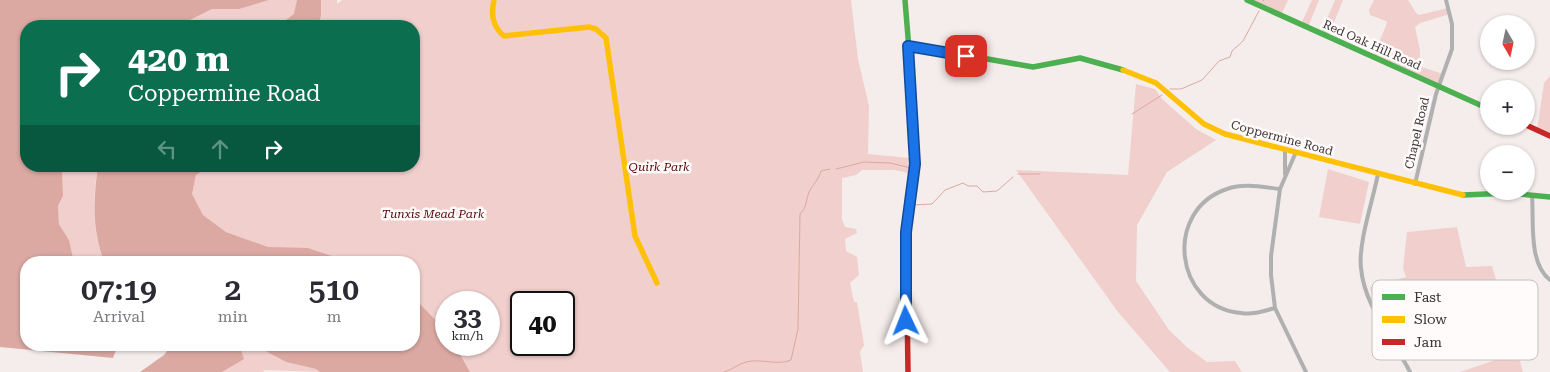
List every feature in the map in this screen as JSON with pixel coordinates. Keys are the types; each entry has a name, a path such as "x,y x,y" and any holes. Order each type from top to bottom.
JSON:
{"street":[{"path":"494,0 493,22 497,31 504,36 589,27 596,28 606,38 635,236 642,255 657,284"},
{"path":"905,0 915,164 906,232 908,372"},
{"name":"Red Oak Hill Road","path":"1246,0 1480,105"},
{"name":"Chapel Road","path":"1415,184 1439,86 1454,36 1446,0"},
{"name":"Coppermine Road","path":"908,46 1033,67 1080,58 1110,65 1156,84 1172,94 1204,124 1225,134 1461,195 1480,194"},
{"path":"1535,130 1550,136"},
{"path":"1285,174 1286,149"},
{"path":"1296,152 1280,189 1271,256 1275,308 1306,372"},
{"path":"1372,305 1361,268 1362,251 1378,174"},
{"path":"1275,308 1256,313 1240,314 1213,303 1199,292 1190,277 1183,243 1193,216 1201,205 1213,196 1226,189 1242,185 1280,189"},
{"name":"Coppermine Road","path":"1535,195 1550,197"},
{"path":"1532,200 1536,258 1543,275 1550,280"},
{"path":"1403,360 1410,372"}],"green space":[{"path":"269,0 297,0 295,14 286,20 190,20 212,9 239,9"},
{"name":"Quirk Park","path":"321,0 337,0 337,4 342,0 851,0 858,59 869,106 868,154 910,158 915,163 914,174 894,170 862,170 856,175 842,178 842,219 845,227 856,229 857,233 845,239 846,251 857,257 859,275 850,283 854,302 857,302 864,345 860,352 863,372 470,372 461,356 500,356 500,291 435,291 435,327 420,313 420,256 315,256 268,247 226,232 203,215 192,194 196,175 201,172 420,172 420,20 320,20"},
{"path":"1247,0 1288,0 1281,15"},
{"path":"1312,0 1319,0 1308,27 1301,24"},
{"path":"1335,0 1343,0 1328,37 1321,33"},
{"path":"1374,0 1408,0 1419,15 1448,8 1450,14 1420,23 1415,27 1420,50 1419,66 1443,74 1439,86 1373,57 1387,23 1370,15 1369,10"},
{"path":"1550,76 1550,136 1537,130 1544,83"},
{"path":"1136,84 1155,89 1162,99 1196,129 1216,140 1167,172 1137,225 1136,281 1169,330 1188,348 1207,362 1235,361 1242,372 1170,372 1118,312 1016,170 1128,175"},
{"path":"1328,169 1369,182 1360,224 1319,217"},
{"path":"62,172 97,172 94,215 102,256 73,256 69,240 59,224 58,206 63,196"},
{"path":"1457,227 1466,267 1492,266 1496,280 1395,280 1406,277 1403,268 1407,232"},
{"path":"241,351 265,351 286,362 316,369 320,372 265,370 263,372 222,372 243,359"},
{"path":"1495,360 1519,360 1523,372 1460,372"}],"shaded area":[{"path":"0,0 269,0 239,9 212,9 190,20 20,20 20,172 62,172 63,196 58,206 59,224 69,240 73,256 20,256 20,349 0,347"},
{"path":"297,0 321,0 320,20 286,20 294,14"},
{"path":"97,172 201,172 196,175 192,194 203,215 226,232 268,247 308,248 331,256 102,256 97,237 95,192"},
{"path":"420,304 435,320 435,356 461,356 470,372 320,372 316,369 286,362 265,351 420,351"},
{"path":"41,351 116,351 113,358"},
{"path":"167,351 241,351 244,359 222,372 140,372"}],"waterway":[{"path":"1170,89 1181,89 1202,80 1219,61 1230,57 1232,51 1243,41 1259,11"},
{"path":"1132,114 1162,95"},
{"path":"836,169 864,162 890,163 911,168"},
{"path":"724,372 746,362 786,362 791,360 798,329 800,214 805,206 809,192 821,171 830,169"},
{"path":"1018,174 1040,174"},
{"path":"914,205 932,204 945,190 963,183 968,186 977,186 983,192 997,191 1013,177"}],"traffic: fast":[{"path":"905,0 915,124 915,164 906,232 907,302"},
{"path":"1247,0 1480,105"},
{"path":"908,45 1033,67 1080,58 1123,70"},
{"path":"1463,195 1510,193 1550,197"}],"traffic: slow":[{"path":"494,0 493,20 504,36 589,27 596,29 606,38 635,236 657,283"},
{"path":"1123,70 1156,83 1204,124 1225,134 1463,195"}],"traffic: jam":[{"path":"1535,129 1550,136"},
{"path":"907,302 908,372"}],"route":[{"path":"906,321 904,270 906,232 915,164 908,46 966,56"}],"park label":[{"name":"Tunxis Mead Park","path":"433,214"}]}
